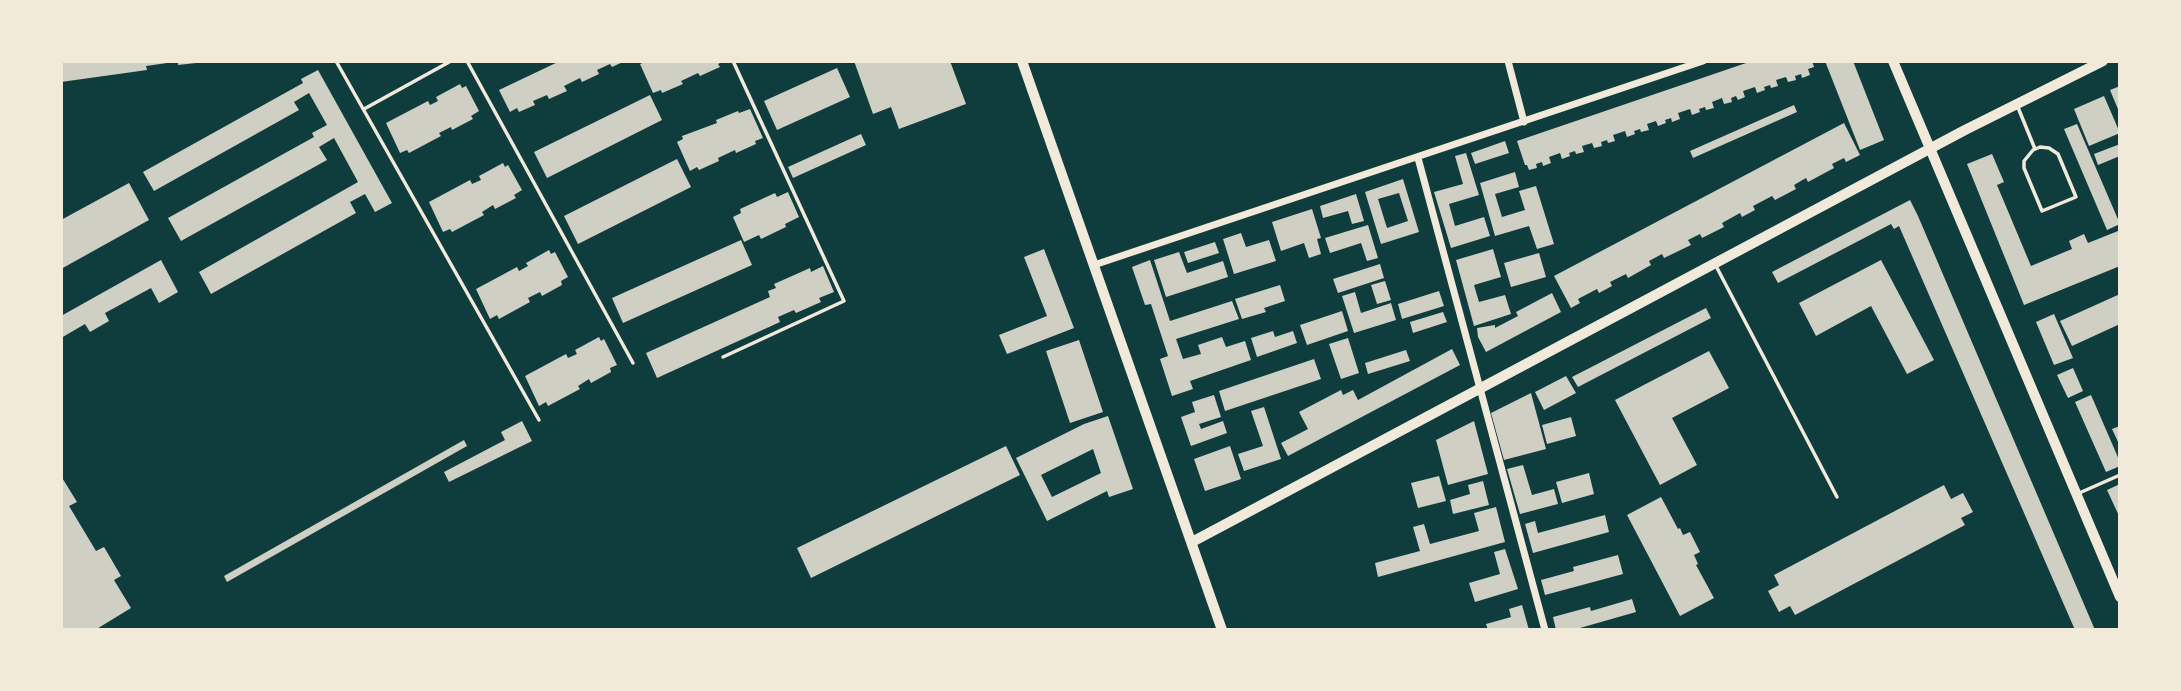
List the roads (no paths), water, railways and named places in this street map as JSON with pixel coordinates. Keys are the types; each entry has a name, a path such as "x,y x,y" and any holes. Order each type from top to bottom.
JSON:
{"street":[{"path":"1022,61 1222,630"},
{"path":"1508,61 1524,122"},
{"path":"1094,265 1703,61"},
{"path":"1893,61 2120,597"},
{"path":"1192,542 2017,104 2103,61"},
{"path":"1418,158 1545,630"}],"lane":[{"path":"336,61 539,420"},
{"path":"364,109 450,61"},
{"path":"467,61 633,363"},
{"path":"723,356 844,301 733,61"},
{"path":"2017,104 2035,149"},
{"path":"2040,146 2058,154 2076,197 2042,211 2024,167 2027,157 2035,149 2040,146"},
{"path":"1715,264 1837,497"},
{"path":"2076,495 2120,475"}]}
